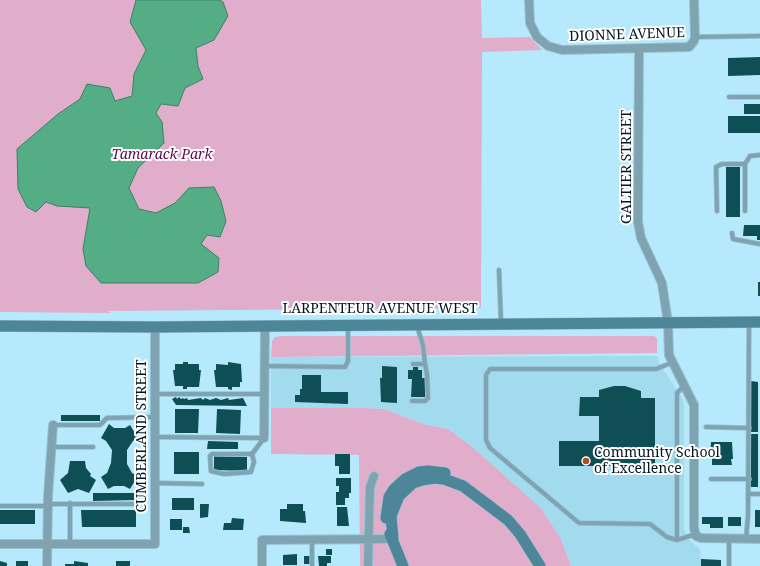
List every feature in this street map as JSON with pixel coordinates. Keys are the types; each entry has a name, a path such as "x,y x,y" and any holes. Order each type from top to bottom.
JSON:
{"main road":[{"name":"LARPENTEUR AVENUE WEST","path":"0,326 155,327 754,322"},
{"path":"403,566 393,540 392,516 395,503 399,496 413,483 434,478 444,479 463,486 508,520 520,534 540,566"}],"street":[{"name":"DIONNE AVENUE","path":"529,0 530,23 537,37 548,46 562,50 685,48 692,46 695,37"},
{"path":"694,0 695,37"},
{"name":"GALTIER STREET","path":"639,49 638,222 641,238 662,283 668,323 667,344 671,362 694,406 694,528 696,535"},
{"path":"264,438 265,325"},
{"name":"CUMBERLAND STREET","path":"70,544 155,544 155,327"},
{"path":"47,566 47,505 53,425"},
{"path":"368,566 370,487 374,476"},
{"path":"696,535 701,538 760,539"},
{"path":"262,566 262,540 393,540"},
{"path":"0,544 70,544"}],"lane":[{"path":"695,37 760,36"},
{"path":"729,97 760,97"},
{"path":"745,211 745,164 750,156 760,155"},
{"path":"717,211 716,167 722,164 745,164"},
{"path":"732,233 733,240 760,244"},
{"path":"499,270 501,324"},
{"path":"746,539 754,322"},
{"path":"412,401 424,401 428,398 427,374 423,345 416,324"},
{"path":"264,366 343,368 347,365 348,325"},
{"path":"671,362 656,370 490,370 486,375 486,440 490,448 579,522 650,524 667,537 677,540 696,535"},
{"path":"413,364 425,364"},
{"path":"677,540 677,392 684,385"},
{"path":"154,394 264,394"},
{"path":"53,425 100,425 106,418 156,417"},
{"path":"706,427 749,428"},
{"path":"156,437 264,438"},
{"path":"252,454 264,438"},
{"path":"51,447 93,447"},
{"path":"212,454 252,454 254,462 251,472 224,474 211,471 210,456 212,454"},
{"path":"711,479 748,479"},
{"path":"155,483 202,484"},
{"path":"748,494 760,494"},
{"path":"70,503 70,544"},
{"path":"0,506 70,503 134,504"},
{"path":"729,539 729,566"},
{"path":"312,541 312,566"}],"shaded area":[{"path":"136,0 220,0 223,2 228,16 214,40 196,48 198,66 203,79 185,88 178,106 161,104 156,113 162,122 164,143 138,168 129,188 139,209 156,213 175,203 189,188 214,187 221,201 226,221 220,237 207,235 201,244 219,258 218,272 198,283 101,283 86,266 83,249 90,208 57,206 46,202 36,212 27,207 18,189 17,149 58,114 80,99 87,84 110,88 115,101 132,96 134,74 146,50 130,22"},
{"name":"Community School of Excellence","path":"657,356 659,363 681,396 684,404 684,527 690,541 700,549 701,566 571,566 561,539 541,508 470,445 448,429 423,424 384,409 271,408 271,357"}],"green space":[{"name":"Tamarack Park","path":"0,0 481,0 482,38 530,37 542,50 482,52 481,308 108,311 111,313 0,312"},
{"path":"653,336 657,338 657,353 271,357 272,341 275,337"},
{"path":"271,408 384,409 423,424 448,429 470,445 541,508 561,539 571,566 360,566 359,455 271,454"}],"building":[{"path":"760,57 760,75 728,76 728,58"},
{"path":"744,104 760,104 760,114 744,114"},
{"path":"728,116 760,116 760,133 728,133"},
{"path":"726,167 740,167 740,217 726,217"},
{"path":"744,225 760,225 760,240 757,240 757,236 743,236"},
{"path":"758,282 760,282 760,296 758,296"},
{"path":"183,362 188,362 188,364 199,364 199,370 201,370 199,387 187,387 187,389 183,389 183,386 175,386 173,370 175,370 175,364 183,364"},
{"path":"228,362 241,364 242,382 240,382 240,387 232,387 232,390 228,389 228,387 216,387 214,370 216,370 216,364 228,365"},
{"path":"382,366 397,367 397,403 381,402 380,378 382,378"},
{"path":"413,367 418,367 418,370 422,370 422,378 425,378 425,397 411,397 412,379 408,379 408,370 413,370"},
{"path":"302,375 321,375 321,392 348,392 348,404 295,402 295,395 300,395 300,389 302,389"},
{"path":"751,381 758,382 758,432 750,432"},
{"path":"614,386 625,386 641,391 641,398 655,398 655,466 559,466 559,441 599,441 599,416 579,416 580,397 599,397 599,390"},
{"path":"176,397 177,399 179,397 181,399 187,398 188,400 201,398 203,400 205,398 210,400 216,398 221,400 228,398 229,400 243,398 247,406 176,405 172,399"},
{"path":"175,409 199,409 198,433 175,433"},
{"path":"217,409 241,410 240,434 216,433"},
{"path":"61,415 100,415 100,421 61,421"},
{"path":"109,424 114,428 125,428 130,425 138,438 133,441 127,450 127,464 132,473 138,476 130,489 124,486 114,486 108,489 101,477 107,473 111,463 112,450 106,441 101,438"},
{"path":"750,434 758,434 758,487 750,487"},
{"path":"208,441 238,442 238,449 207,449"},
{"path":"711,442 732,442 732,465 712,465 712,459 710,459"},
{"path":"174,452 199,452 199,474 174,474"},
{"path":"335,454 350,454 350,474 339,474 339,466 335,466"},
{"path":"214,456 247,457 247,471 214,470"},
{"path":"70,461 85,461 86,468 91,474 90,476 96,480 89,493 78,489 68,493 60,480 68,473"},
{"path":"336,478 351,478 351,493 349,493 349,498 345,498 345,505 336,505 336,492 339,492 339,486 336,486"},
{"path":"93,493 137,493 137,500 93,501"},
{"path":"172,498 194,498 194,510 172,510"},
{"path":"200,504 209,504 208,517 200,518"},
{"path":"287,504 303,504 306,523 280,521 280,509 287,509"},
{"path":"337,507 347,507 349,526 337,526"},
{"path":"0,510 35,510 35,524 0,524"},
{"path":"81,510 136,510 136,527 82,527"},
{"path":"755,510 760,510 760,527 755,527"},
{"path":"702,517 723,517 723,528 710,528 710,524 702,524"},
{"path":"728,517 741,517 741,526 728,526"},
{"path":"232,518 244,519 243,530 223,530 224,523 231,523"},
{"path":"170,519 182,519 182,530 170,530"},
{"path":"183,527 189,527 190,533 183,533"},
{"path":"326,549 332,549 332,555 326,555"},
{"path":"297,554 297,565 283,565 283,555"},
{"path":"304,556 311,556 311,564 304,564"},
{"path":"318,556 331,556 331,563 327,563 327,566 319,566"},
{"path":"701,559 721,560 721,566 701,566"},
{"path":"0,561 7,563 7,566 0,566"},
{"path":"16,561 28,561 28,566 16,566"},
{"path":"74,561 88,563 88,566 65,566 65,564 74,564"},
{"path":"116,561 130,561 130,566 116,566"}],"place":[{"name":"Community School of Excellence","path":"586,461"}]}
